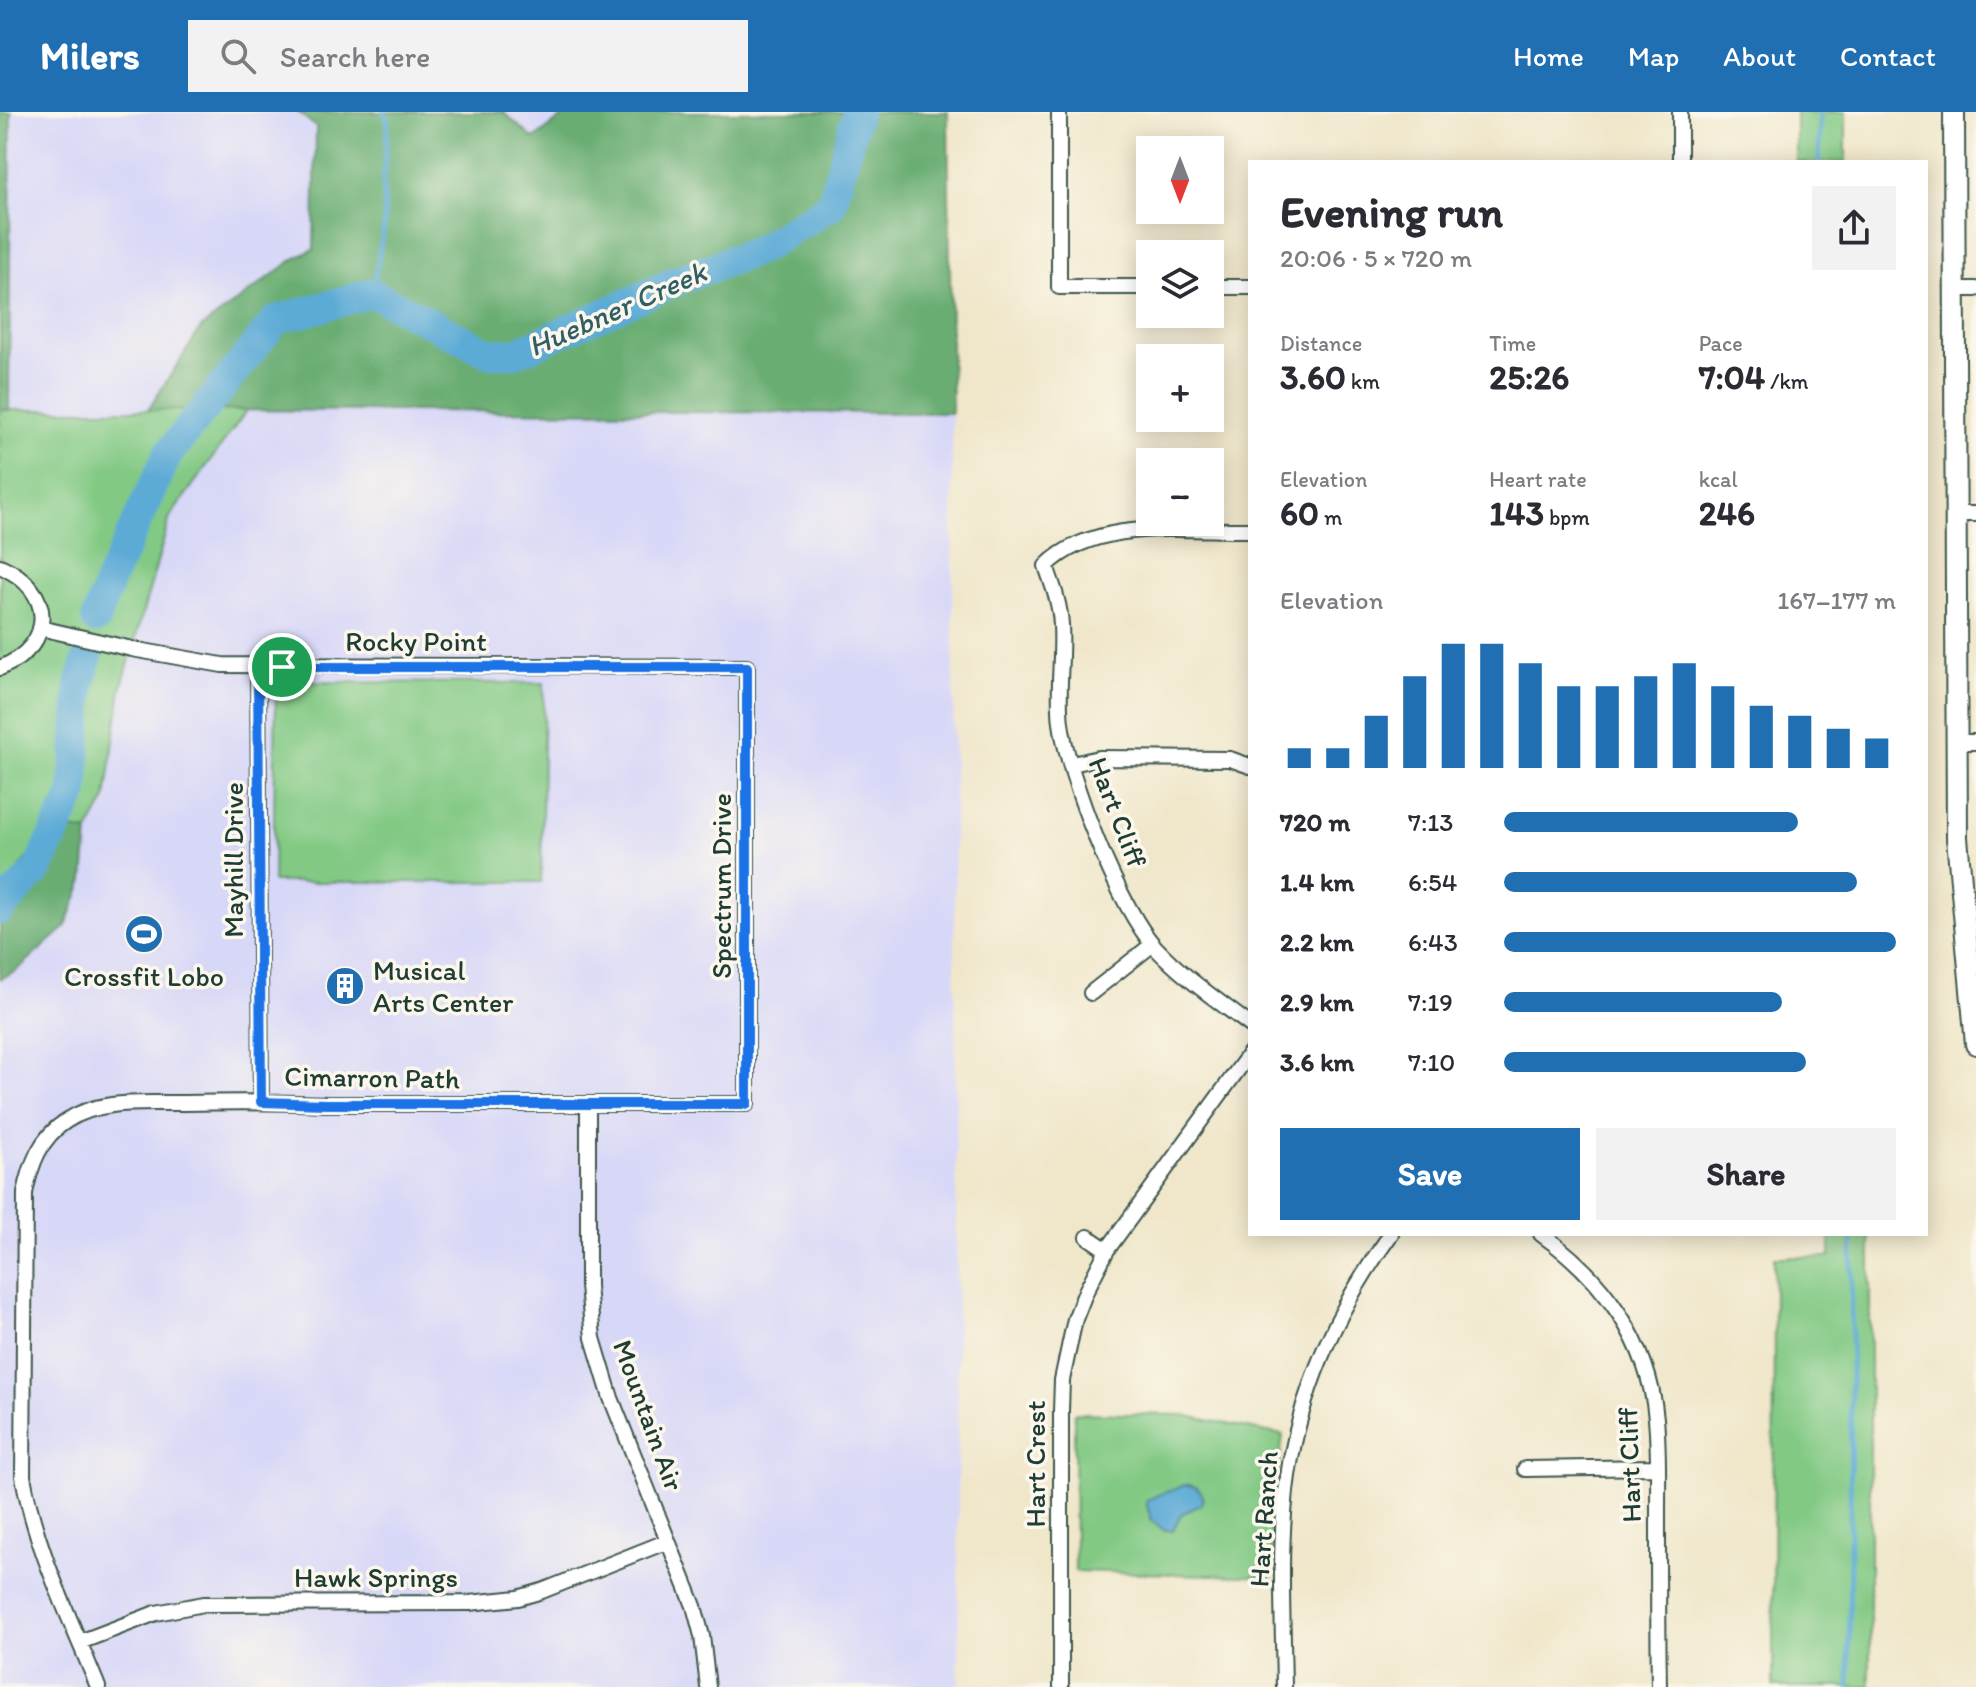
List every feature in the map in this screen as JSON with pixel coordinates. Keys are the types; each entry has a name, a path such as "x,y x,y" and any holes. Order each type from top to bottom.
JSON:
{"street":[{"path":"1059,112 1059,287 1136,287"},
{"path":"1680,112 1680,160"},
{"path":"1954,112 1966,289 1967,742 1957,838 1973,979 1976,1044"},
{"path":"1224,287 1248,287"},
{"name":"Hart Cliff","path":"1248,530 1128,531 1102,535 1058,554 1046,566 1059,612 1061,720 1072,764 1106,860 1129,911 1153,944 1172,965 1248,1023"},
{"path":"0,566 18,574 33,589 41,607 40,628 33,647 18,661 0,668"},
{"name":"Rocky Point","path":"40,628 189,660 258,667 747,667"},
{"name":"Mayhill Drive","path":"258,667 261,1102"},
{"name":"Spectrum Drive","path":"747,667 747,1104"},
{"path":"1072,764 1099,758 1230,759 1248,765"},
{"path":"1091,993 1153,944"},
{"name":"Hart Crest","path":"1061,1687 1062,1380 1075,1319 1107,1250 1248,1056"},
{"name":"Cimarron Path","path":"98,1687 39,1540 23,1476 25,1193 32,1162 43,1143 63,1122 91,1109 120,1104 747,1104"},
{"name":"Mountain Air","path":"588,1104 588,1286 593,1338 611,1398 694,1606 702,1636 708,1687"},
{"name":"Hart Ranch","path":"1284,1687 1283,1544 1286,1492 1294,1442 1307,1392 1325,1344 1348,1298 1390,1236"},
{"name":"Hart Cliff","path":"1544,1236 1594,1279 1610,1299 1636,1344 1652,1393 1658,1467 1659,1687"},
{"path":"1088,1237 1107,1250"},
{"path":"1525,1469 1658,1467"},
{"name":"Hawk Springs","path":"80,1642 156,1613 204,1604 469,1603 518,1598 668,1541"}],"shaded area":[{"path":"0,112 569,112 541,136 294,259 201,328 149,410 952,413 959,1687 0,1687"}],"green space":[{"path":"0,112 11,112 9,410 0,410"},
{"path":"298,112 503,112 534,139 569,112 948,112 952,413 148,410 201,328 294,259 314,249 316,127"},
{"path":"1796,112 1846,112 1846,160 1796,160"},
{"path":"0,410 247,410 170,517 121,689 106,799 88,832 51,826 0,894"},
{"path":"293,682 544,683 541,882 273,882 276,693"},
{"path":"52,826 88,832 84,880 65,928 16,971 0,979 0,894"},
{"path":"1830,1236 1870,1236 1870,1687 1773,1687 1774,1257 1830,1257"},
{"path":"1074,1413 1183,1415 1283,1435 1272,1519 1271,1577 1075,1571"}],"water":[{"path":"1184,1485 1199,1489 1202,1504 1181,1514 1173,1530 1164,1530 1151,1520 1146,1502"}],"waterway":[{"path":"372,293 385,221 383,182 388,122 384,112"},
{"name":"Huebner Creek","path":"96,619 109,582 168,454 276,320 372,293 489,353 516,353 681,279 759,250 831,205 857,112"},
{"path":"1819,160 1820,112"},
{"name":"Huebner Creek","path":"0,910 37,870 74,793 80,686 88,655"},
{"path":"1849,1687 1852,1236"}],"place":[{"name":"Crossfit Lobo","path":"144,934"},
{"name":"Musical Arts Center","path":"345,986"}],"route":[{"path":"258,667 282,667 747,667 747,1104 261,1102 258,667"}]}
